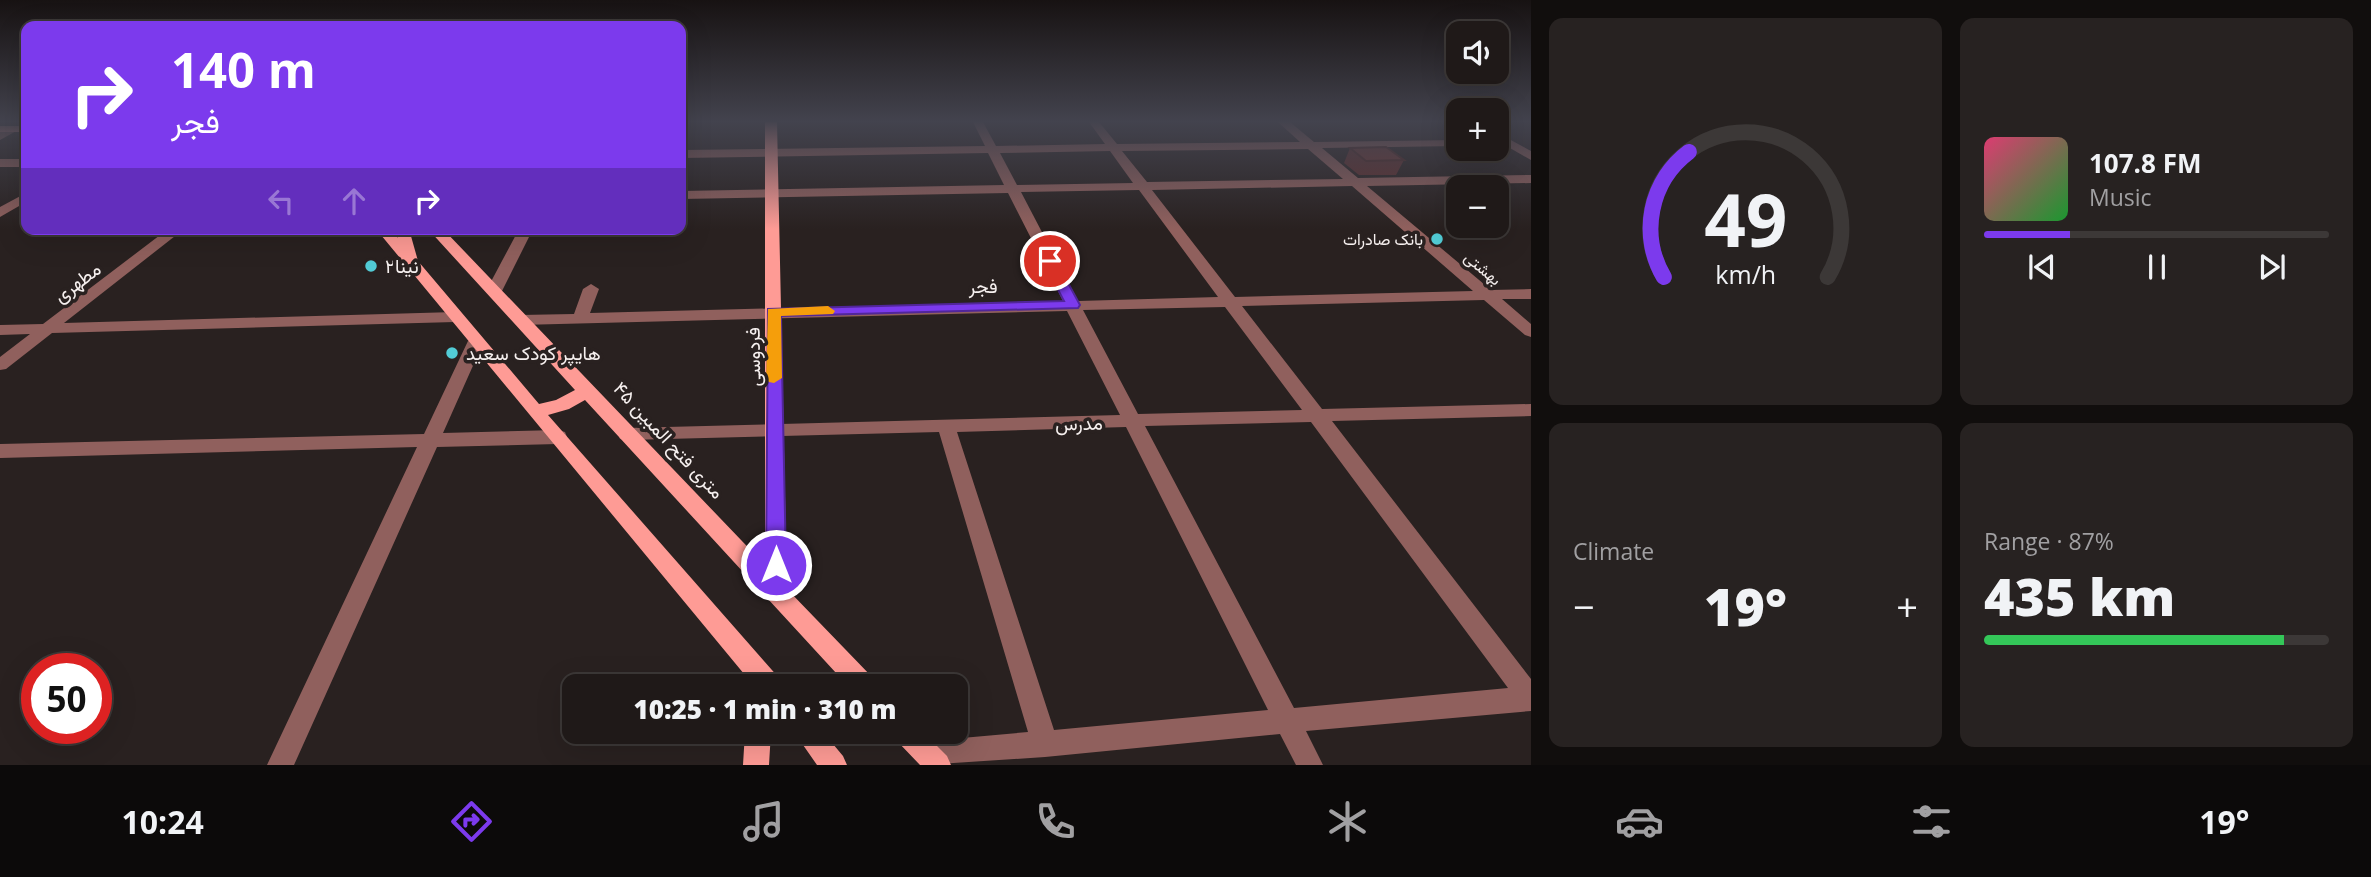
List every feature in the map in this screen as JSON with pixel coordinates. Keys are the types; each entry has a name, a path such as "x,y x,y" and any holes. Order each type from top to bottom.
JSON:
{"main road":[{"name":"فردوسی","path":"772,158 776,592"},
{"path":"388,235 756,674"},
{"path":"404,235 414,263"},
{"path":"431,235 454,249"},
{"name":"۴۵ متری فتح المبین","path":"441,235 853,674"},
{"path":"535,411 565,405 586,390"},
{"path":"757,765 758,744"},
{"path":"817,744 834,765"},
{"path":"918,744 933,760"}],"street":[{"path":"997,158 1310,765"},
{"path":"1121,158 1531,699"},
{"name":"بهشتی","path":"1326,158 1531,332"},
{"path":"0,163 21,163"},
{"path":"686,195 1531,179"},
{"path":"4,208 21,200"},
{"name":"مطهری","path":"0,365 169,235"},
{"path":"494,291 523,235"},
{"path":"581,317 592,289"},
{"name":"فجر","path":"520,320 1531,294"},
{"path":"0,330 455,317"},
{"path":"280,765 476,341"},
{"name":"مدرس","path":"627,434 1531,410"},
{"path":"946,425 1045,744"},
{"path":"0,451 558,437"},
{"path":"933,760 1045,744 1531,699"}],"building":[{"path":"1362,158 1401,158 1404,160 1366,161"}],"slow traffic":[{"path":"774,378 774,312 828,311"}],"place":[{"name":"بانک صادرات","path":"1437,239"},
{"name":"نینا۲","path":"371,266"},
{"name":"هایپر کودک سعید","path":"452,353"}],"route":[{"path":"776,565 774,312 1073,305 1050,261"}]}
